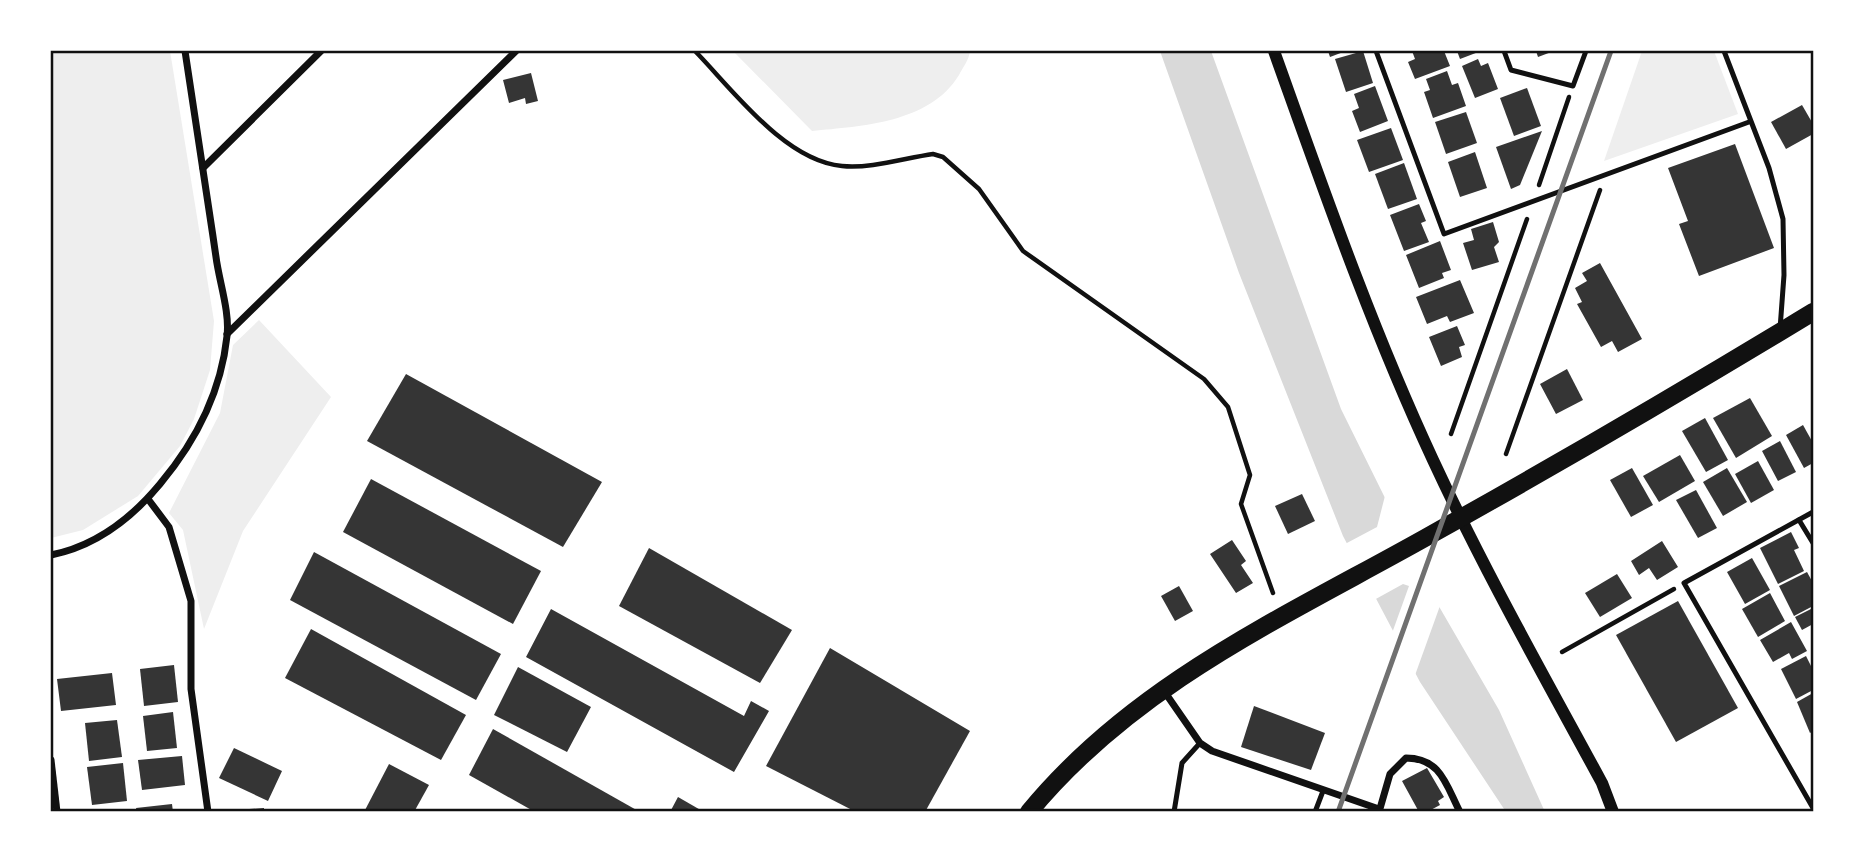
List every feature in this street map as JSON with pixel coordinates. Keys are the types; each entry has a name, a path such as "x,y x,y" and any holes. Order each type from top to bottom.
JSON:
{"main road":[{"path":"1029,812 1057,780 1161,688 1205,659 1436,532 1813,312"}],"street":[{"path":"51,555 68,552 111,531 148,499 187,451 205,419 215,390 228,334 185,51"},
{"path":"203,169 321,51"},
{"path":"228,334 516,51"},
{"path":"1274,51 1381,340 1461,517 1602,783 1613,812"},
{"path":"148,499 169,527 191,601 191,689 208,812"},
{"path":"1161,688 1200,743 1212,751 1379,811 1390,774 1406,758 1422,758 1436,766 1460,812"},
{"path":"51,760 57,812"}],"lane":[{"path":"1376,51 1444,233 1749,122"},
{"path":"1504,51 1511,70 1573,86 1586,51"},
{"path":"1724,51 1749,122 1769,167 1783,219 1784,275 1780,332"},
{"path":"1813,512 1684,583 1813,808"},
{"path":"1799,520 1813,543"},
{"path":"1174,812 1182,763 1200,743"},
{"path":"1315,812 1323,790"}],"path":[{"path":"695,51 778,135 800,153 844,166 933,154 943,157 979,190 1023,251 1204,379 1228,407 1232,418 1250,475 1241,504 1273,593"},
{"path":"1451,434 1573,86"},
{"path":"1506,454 1608,174"},
{"path":"1562,652 1684,583"}],"shaded area":[{"path":"51,51 170,51 214,321 210,370 194,419 180,446 138,496 83,530 51,538"},
{"path":"733,51 970,51 959,75 946,91 931,103 913,112 873,124 812,131"},
{"path":"1160,51 1211,51 1341,409 1437,603 1499,710 1545,812 1506,812 1420,682 1343,536 1239,273"},
{"path":"1642,51 1714,51 1738,114 1604,161"},
{"path":"259,320 331,397 243,531 204,629 183,530 169,513 220,413 233,345"}],"pier":[{"path":"1386,492 1441,603 1414,678 1391,636 1409,586 1403,584 1374,600 1345,544 1377,527"}],"building":[{"path":"1328,51 1346,51 1330,57"},
{"path":"1363,51 1373,83 1346,92 1335,59"},
{"path":"1412,51 1444,51 1450,66 1415,79 1408,62 1415,59"},
{"path":"1457,51 1481,51 1460,59"},
{"path":"1536,51 1554,51 1538,57"},
{"path":"1478,59 1481,66 1488,63 1498,89 1475,98 1462,66"},
{"path":"1447,71 1452,85 1458,83 1466,106 1433,118 1424,92 1430,90 1426,79"},
{"path":"531,73 538,101 526,104 525,98 509,103 503,80"},
{"path":"1375,86 1388,121 1360,132 1352,111 1359,108 1354,94"},
{"path":"1527,88 1541,126 1514,136 1500,98"},
{"path":"1802,105 1813,124 1813,134 1786,149 1771,122"},
{"path":"1466,112 1477,143 1446,154 1435,122"},
{"path":"1391,128 1403,160 1369,172 1357,140"},
{"path":"1542,131 1520,185 1511,189 1496,147"},
{"path":"1735,144 1774,248 1699,276 1679,224 1688,221 1668,168"},
{"path":"1475,152 1487,188 1460,197 1448,162"},
{"path":"1404,163 1417,199 1388,209 1375,174"},
{"path":"1419,204 1426,221 1421,223 1429,242 1404,251 1390,215"},
{"path":"1493,222 1499,242 1494,247 1499,262 1472,270 1463,243 1474,240 1471,229"},
{"path":"1440,241 1451,270 1442,273 1444,278 1419,288 1406,255"},
{"path":"1600,263 1642,339 1618,352 1612,341 1601,347 1577,304 1582,302 1575,288 1587,281 1582,273"},
{"path":"1460,280 1474,313 1450,322 1447,316 1427,324 1416,297"},
{"path":"1457,326 1465,345 1459,347 1462,357 1441,366 1429,337"},
{"path":"1567,369 1583,400 1556,414 1540,384"},
{"path":"406,374 602,482 563,547 367,441"},
{"path":"1750,398 1772,436 1736,458 1713,418"},
{"path":"1705,418 1728,460 1706,472 1682,431"},
{"path":"1803,425 1813,443 1813,463 1804,468 1786,435"},
{"path":"1780,441 1796,472 1778,481 1762,451"},
{"path":"1680,455 1695,481 1659,502 1643,476"},
{"path":"1758,461 1774,490 1751,503 1735,474"},
{"path":"1632,468 1653,505 1631,517 1610,480"},
{"path":"1727,468 1747,502 1723,516 1703,482"},
{"path":"371,479 541,571 513,624 343,532"},
{"path":"1696,490 1717,528 1698,538 1676,500"},
{"path":"1302,494 1315,521 1288,534 1275,506"},
{"path":"1791,532 1799,548 1794,550 1804,571 1778,584 1760,548"},
{"path":"1232,540 1246,561 1241,565 1253,583 1236,593 1210,554"},
{"path":"1662,541 1678,567 1657,580 1649,568 1639,575 1631,561"},
{"path":"649,548 792,630 760,683 619,606"},
{"path":"314,552 501,654 476,700 290,600"},
{"path":"1752,558 1770,590 1745,604 1727,572"},
{"path":"1807,572 1813,583 1813,606 1794,616 1779,586"},
{"path":"1617,574 1632,598 1600,617 1585,593"},
{"path":"1179,586 1193,611 1175,621 1161,596"},
{"path":"1770,593 1785,621 1758,637 1742,609"},
{"path":"1678,601 1738,708 1676,742 1616,635"},
{"path":"1813,608 1813,624 1802,630 1795,617"},
{"path":"551,609 744,716 751,701 769,711 734,772 526,657"},
{"path":"1791,622 1807,651 1792,659 1789,653 1773,662 1760,640"},
{"path":"311,629 466,715 441,760 285,678"},
{"path":"830,648 970,731 925,812 856,812 766,766"},
{"path":"1806,656 1813,670 1813,690 1796,699 1781,669"},
{"path":"174,665 178,702 144,706 140,669"},
{"path":"518,667 591,707 567,752 494,715"},
{"path":"112,673 116,705 61,711 57,679"},
{"path":"1813,693 1813,731 1810,733 1797,702"},
{"path":"1254,706 1325,733 1311,770 1241,747"},
{"path":"173,712 177,748 147,751 143,716"},
{"path":"117,720 122,757 89,761 85,723"},
{"path":"493,729 640,812 535,812 469,775"},
{"path":"234,748 282,771 268,801 219,778"},
{"path":"182,756 185,785 142,790 138,760"},
{"path":"123,763 127,801 92,805 87,767"},
{"path":"389,764 429,785 414,812 364,812"},
{"path":"1427,768 1444,797 1438,801 1440,805 1427,812 1419,812 1402,781"},
{"path":"678,797 704,812 670,812"},
{"path":"172,804 173,812 137,812 136,808"},
{"path":"264,808 264,812 236,812 236,810"}],"railway":[{"path":"1338,812 1611,51"}]}
